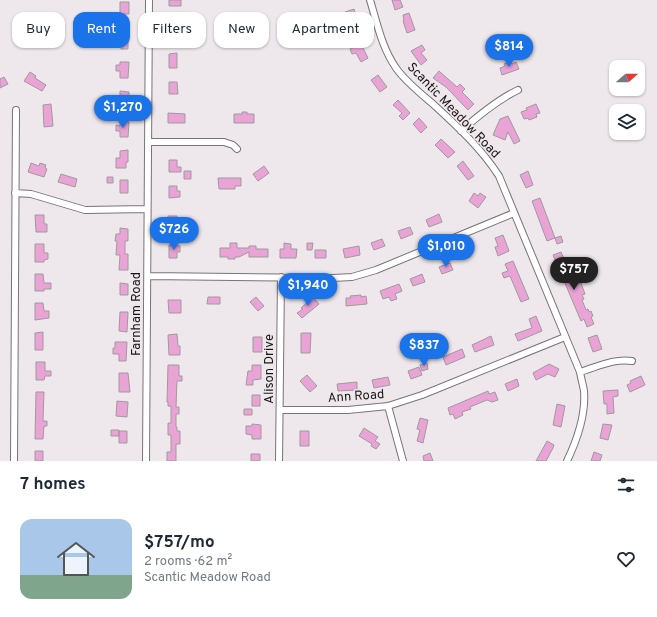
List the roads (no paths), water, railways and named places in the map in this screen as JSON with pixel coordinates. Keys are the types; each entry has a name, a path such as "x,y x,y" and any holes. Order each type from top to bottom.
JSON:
{"street":[{"name":"Farnham Road","path":"146,461 149,0"},
{"name":"Scantic Meadow Road","path":"370,0 385,50 396,68 408,82 461,130 490,162 499,176 580,372 584,391 582,412 576,444 567,461"},
{"path":"461,130 505,96 518,90"},
{"path":"14,461 16,110"},
{"path":"149,142 224,142 233,145 237,149"},
{"path":"15,193 31,194 85,210 147,209"},
{"path":"148,276 352,277 370,272 514,213"},
{"name":"Alison Drive","path":"279,461 281,277"},
{"name":"Ann Road","path":"280,410 348,410 388,406 422,395 565,337"},
{"path":"580,372 614,361 632,361"},
{"path":"388,406 403,461"}]}
